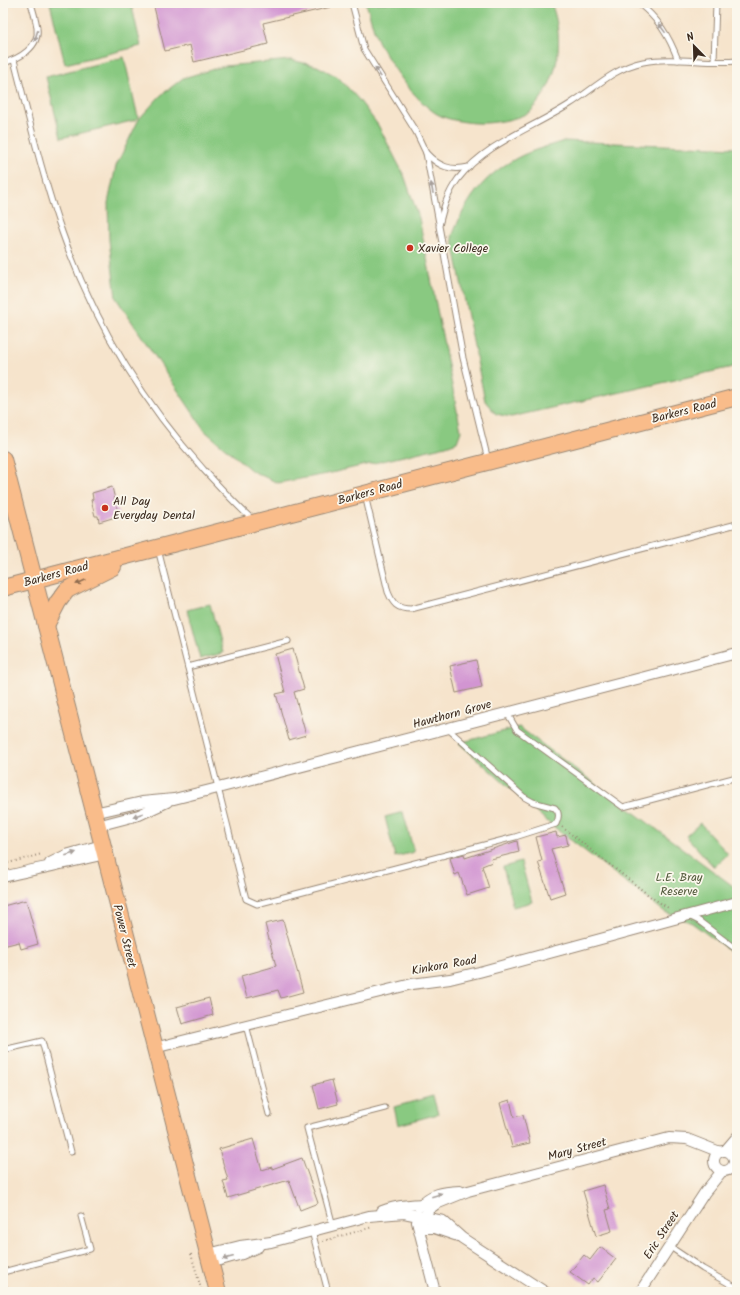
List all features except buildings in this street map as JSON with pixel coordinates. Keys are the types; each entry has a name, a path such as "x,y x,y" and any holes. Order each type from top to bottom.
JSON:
{"main road":[{"name":"Barkers Road","path":"3,588 158,546 737,397"},
{"name":"Power Street","path":"3,459 218,1292"},
{"path":"46,625 58,602 67,590 140,551"}],"street":[{"name":"Hawthorn Grove","path":"96,820 142,802 174,799 218,788 737,653"},
{"name":"Hawthorn Grove","path":"96,820 139,815 174,799"},
{"path":"3,877 41,867 65,864 103,850"},
{"name":"Kinkora Road","path":"154,1048 412,984 450,979 479,972 737,902"},
{"path":"723,1169 733,1167 731,1155 737,1137"},
{"name":"Mary Street","path":"369,1216 398,1213 419,1216 433,1206 468,1191 669,1138 681,1138 692,1141 731,1155"},
{"path":"692,1141 723,1169"},
{"path":"723,1169 715,1156 731,1155"},
{"name":"Eric Street","path":"640,1292 705,1192 723,1169"},
{"name":"Mary Street","path":"420,1205 428,1198 436,1194 468,1191"},
{"name":"Mary Street","path":"209,1259 242,1254 271,1242 369,1216 398,1205 427,1204 433,1206"},
{"path":"420,1205 419,1228 435,1292"},
{"path":"419,1216 443,1221 462,1238 545,1292"},
{"path":"419,1228 439,1229 462,1238"}],"lane":[{"path":"3,63 14,60 30,50 36,38 38,29 31,3"},
{"path":"352,3 364,49 416,132 426,154 463,358 488,461"},
{"path":"638,3 648,11 666,32 678,60"},
{"path":"714,61 716,3"},
{"path":"14,60 57,217 70,255 95,312 139,388 168,427 219,486 255,522"},
{"path":"439,226 443,207 450,192 469,167 491,149 571,103 608,76 643,62 678,60 737,61"},
{"path":"426,154 435,163 444,167 460,169 469,167"},
{"path":"364,494 388,592 394,604 404,609 411,609 737,524"},
{"path":"158,546 246,899 257,904 515,837 553,826 557,822 559,813 555,808 533,802 524,797 448,729"},
{"path":"188,667 288,641"},
{"path":"507,714 517,730 622,808 737,777"},
{"path":"688,916 699,921 737,950"},
{"path":"246,1025 269,1114"},
{"path":"3,1050 42,1040 71,1152"},
{"path":"333,1226 307,1128 385,1108"},
{"path":"3,1272 90,1249 81,1216"},
{"path":"312,1231 328,1292"},
{"path":"669,1246 703,1269 737,1288"}],"path":[{"path":"557,822 650,897 670,909 688,916"},
{"path":"316,1243 375,1227"},
{"path":"191,1254 202,1292"}],"green space":[{"path":"50,3 131,3 141,46 65,64"},
{"path":"366,3 551,3 558,28 558,54 552,79 533,109 519,117 504,121 475,123 441,116 428,108 411,91 396,71 378,41"},
{"path":"124,57 138,117 136,120 61,138 46,77"},
{"path":"291,60 317,66 338,77 359,100 378,125 404,175 419,218 461,431 457,442 446,446 327,474 278,483 252,471 205,431 116,298 109,240 108,203 116,166 139,119 160,96 183,78 224,66"},
{"path":"564,141 737,148 737,366 511,417 496,414 485,401 452,237 469,201 485,181 494,173 523,155"},
{"path":"210,604 223,653 200,659 187,610"},
{"name":"L.E. Bray Reserve","path":"519,727 737,889 737,956 692,923 665,912 572,841 549,823 459,743"},
{"path":"403,812 414,852 395,857 385,817"},
{"path":"700,823 728,854 714,867 686,836"},
{"path":"521,862 532,902 513,907 503,867"},
{"path":"433,1096 438,1114 398,1125 394,1107"}],"place":[{"name":"Xavier College","path":"410,248"},
{"name":"All Day Everyday Dental","path":"105,508"}]}
